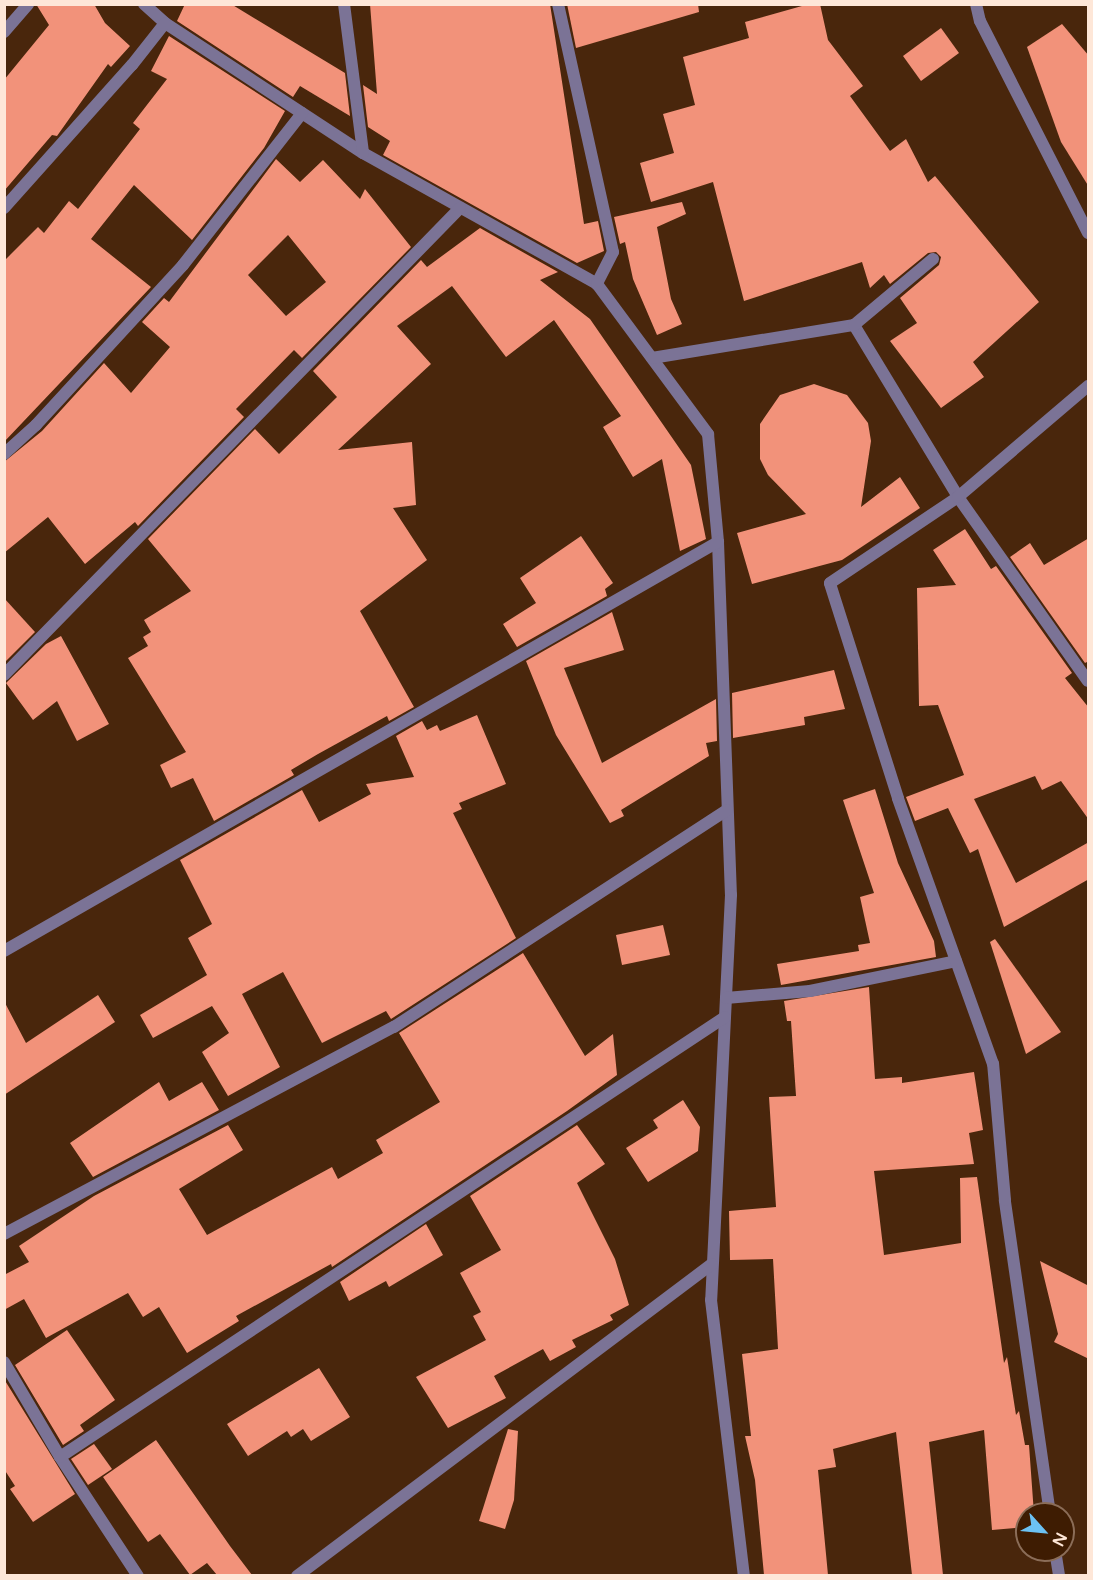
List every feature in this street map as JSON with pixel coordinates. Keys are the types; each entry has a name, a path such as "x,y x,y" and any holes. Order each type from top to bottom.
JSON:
{"street":[{"path":"4,32 28,4"},
{"path":"144,4 165,23 363,153 597,285 708,434 718,542 730,895 711,1300 744,1575"},
{"path":"344,4 363,153"},
{"path":"558,4 613,252 597,285"},
{"path":"976,4 980,21 1089,233"},
{"path":"4,208 132,65 165,23"},
{"path":"4,454 36,425 183,265 303,113"},
{"path":"4,675 460,208"},
{"path":"652,358 854,325 933,259"},
{"path":"854,325 957,497 1089,681"},
{"path":"1048,1502 1005,1200 993,1064 898,798 830,583 957,497 1089,386"},
{"path":"4,951 718,542"},
{"path":"4,1234 394,1027 727,810"},
{"path":"726,998 810,991 956,961"},
{"path":"60,1457 725,1017"},
{"path":"297,1575 712,1264"},
{"path":"4,1362 60,1457 138,1575"}],"building":[{"path":"36,4 94,4 105,23 130,46 111,67 108,64 57,136 52,135 4,191 4,80 49,25"},
{"path":"185,4 231,4 345,73 350,116 300,86 293,97 177,21"},
{"path":"370,4 550,4 584,224 598,221 604,251 577,263 383,155 390,141 368,127 363,85 377,94"},
{"path":"567,4 698,4 699,12 576,48"},
{"path":"809,4 820,4 828,40 863,86 850,96 890,151 906,139 928,182 935,176 1039,302 973,362 984,377 941,408 890,341 917,323 900,298 939,265 941,257 936,252 928,253 890,284 884,275 870,288 862,262 744,301 713,182 651,202 640,163 674,153 663,114 695,105 683,57 749,38 745,22"},
{"path":"1062,24 1089,56 1089,187 1061,142 1027,47"},
{"path":"941,28 959,53 921,81 903,56"},
{"path":"169,36 285,111 264,148 192,240 134,185 91,239 151,287 4,442 4,261 38,227 44,233 69,201 78,209 140,129 133,123 167,79 151,71"},
{"path":"276,159 300,182 323,160 360,199 365,189 411,247 302,358 294,350 236,409 244,417 138,526 135,522 85,564 48,517 4,553 4,462 42,431 104,363 131,393 170,347 142,322 164,298 169,302","holes":["288,235 326,282 286,316 248,275"]},
{"path":"682,202 686,214 657,227 671,299 682,324 657,335 633,279 625,242 620,244 614,217"},
{"path":"480,228 558,272 540,280 590,319 691,465 706,539 680,551 662,459 633,477 603,427 621,416 554,320 506,357 452,286 397,326 431,364 338,450 412,442 416,505 393,508 427,560 360,611 414,707 389,721 387,716 318,754 291,770 294,775 214,821 193,778 171,788 160,765 186,752 128,658 148,646 143,637 151,632 144,620 191,591 148,539 255,429 279,454 337,397 313,371 421,260 427,267"},
{"path":"814,384 847,395 868,423 871,441 861,507 900,477 920,508 842,560 752,584 737,533 806,514 768,475 760,459 760,424 780,395"},
{"path":"965,529 991,569 996,566 1072,673 1065,678 1089,708 1089,820 1061,781 1042,790 1035,776 974,799 1016,883 1089,842 1089,879 1004,927 978,849 970,853 948,808 915,821 906,797 964,775 938,705 919,706 917,588 956,585 933,550"},
{"path":"581,536 613,583 605,589 607,596 517,647 503,624 536,603 520,578"},
{"path":"1089,538 1089,661 1085,663 1010,557 1030,543 1044,565"},
{"path":"4,598 35,632 4,663"},
{"path":"612,612 624,650 564,668 602,763 716,699 717,741 706,743 709,756 621,810 624,816 610,823 556,735 526,661"},
{"path":"61,636 109,724 77,741 57,701 33,720 6,683 46,644"},
{"path":"834,670 845,709 804,717 805,725 733,738 732,693"},
{"path":"477,715 506,784 459,803 462,809 453,813 516,938 391,1019 386,1011 322,1043 283,972 242,994 280,1067 228,1096 202,1052 229,1033 212,1006 153,1038 140,1015 207,975 188,938 212,924 180,860 302,790 319,822 371,794 366,784 414,777 396,736 422,721 427,730 437,725 440,731"},
{"path":"875,789 898,863 934,941 936,957 781,985 777,964 859,951 858,945 870,943 860,897 874,893 843,800"},
{"path":"663,925 670,955 622,965 616,935"},
{"path":"995,939 1061,1032 1026,1054 990,942"},
{"path":"523,953 585,1056 613,1034 617,1075 567,1111 332,1267 331,1264 236,1316 239,1321 187,1353 159,1307 143,1317 128,1293 46,1338 24,1299 4,1310 4,1275 29,1262 19,1246 94,1196 228,1125 243,1150 179,1189 207,1235 332,1167 338,1179 383,1153 376,1140 440,1102 399,1033"},
{"path":"869,987 875,1079 902,1077 902,1083 974,1072 983,1130 969,1133 974,1164 874,1171 884,1255 961,1243 960,1178 977,1177 1004,1363 1007,1357 1016,1415 1019,1411 1025,1445 1029,1445 1033,1502 1015,1502 1015,1528 992,1530 984,1430 929,1442 943,1575 912,1575 896,1432 833,1449 836,1467 818,1470 828,1575 764,1575 755,1480 745,1436 751,1436 742,1354 778,1349 773,1259 730,1260 729,1211 776,1207 769,1097 796,1096 791,1021 787,1021 784,1001"},
{"path":"98,995 115,1022 4,1095 4,1001 26,1043"},
{"path":"159,1082 169,1101 202,1082 219,1110 93,1177 70,1143"},
{"path":"683,1100 700,1127 698,1151 648,1182 626,1148 658,1128 653,1120"},
{"path":"577,1125 605,1164 577,1183 615,1259 629,1305 610,1315 613,1320 572,1340 576,1347 550,1361 543,1349 494,1376 506,1398 448,1428 416,1377 486,1340 473,1316 481,1312 460,1273 501,1250 470,1196"},
{"path":"426,1224 443,1255 389,1287 386,1281 349,1301 340,1282"},
{"path":"1040,1261 1089,1286 1089,1359 1054,1342 1058,1334"},
{"path":"67,1330 115,1400 80,1425 84,1431 63,1445 15,1365"},
{"path":"319,1368 350,1417 311,1441 303,1429 291,1437 287,1431 248,1456 227,1424"},
{"path":"4,1379 75,1494 33,1522 10,1489 15,1486 4,1469"},
{"path":"508,1429 518,1431 514,1500 505,1529 479,1521"},
{"path":"156,1440 252,1575 217,1575 207,1563 190,1575 160,1534 148,1542 103,1477"},
{"path":"94,1444 112,1469 88,1485 71,1459"}]}
